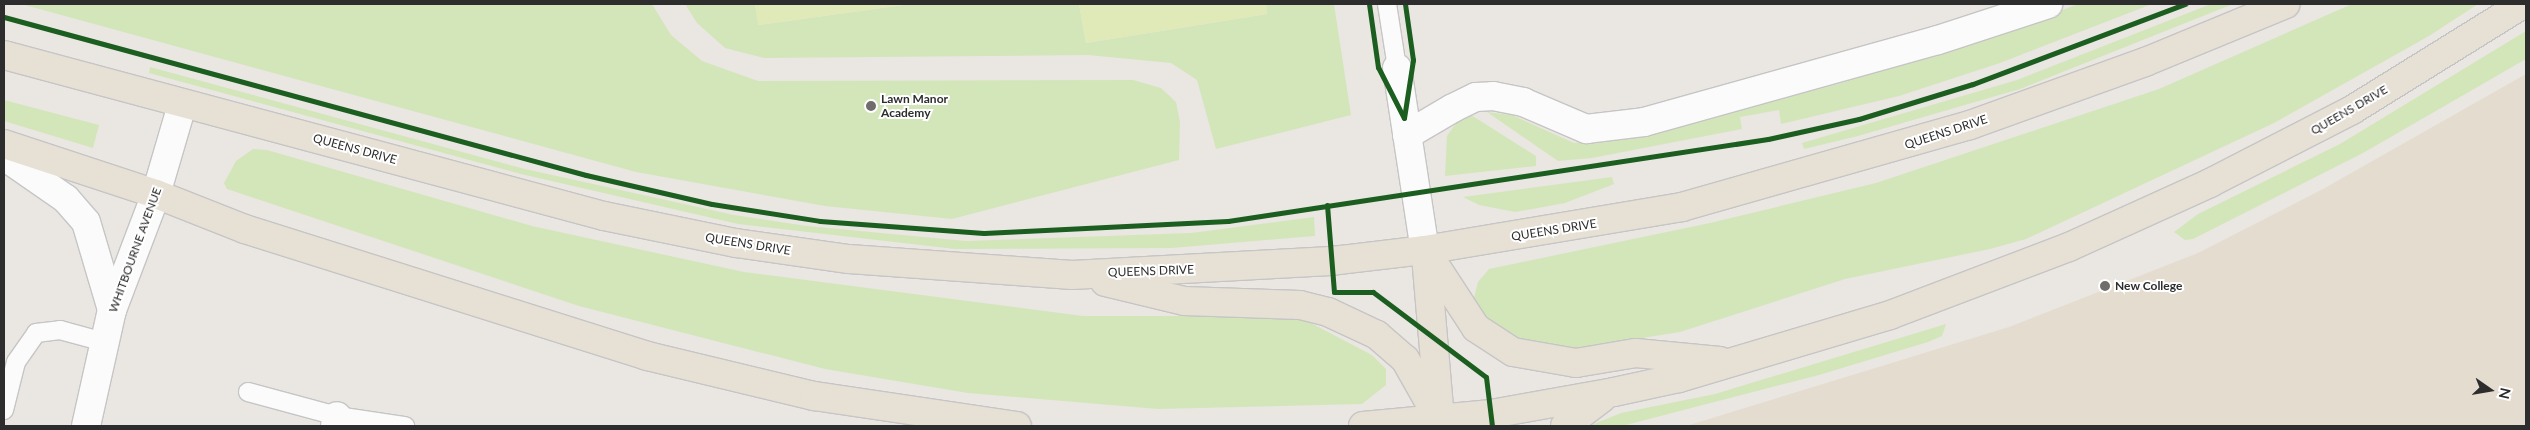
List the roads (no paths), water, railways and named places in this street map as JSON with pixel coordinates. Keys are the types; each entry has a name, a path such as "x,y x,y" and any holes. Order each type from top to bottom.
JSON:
{"main road":[{"name":"QUEENS DRIVE","path":"4,56 595,214 736,243 902,265 1072,275 1233,268 1425,250 1604,222 1774,184 2030,104 2210,37 2286,4"},
{"name":"QUEENS DRIVE","path":"1363,426 1440,423 1614,392 1736,362 1899,312 2138,216 2352,110 2522,4"},
{"path":"4,144 156,194 254,232 647,356 814,396 1017,426"},
{"path":"1425,250 1476,328 1513,352 1562,363 1594,362 1636,353 1736,362"},
{"path":"1425,250 1440,423"},
{"path":"1072,275 1184,301 1300,305 1328,312 1377,335 1404,358 1440,423"},
{"path":"1565,426 1587,406 1614,392"}],"street":[{"path":"1407,135 1452,108 1476,97 1493,96 1523,102 1586,129 1644,122 1938,40 2048,4"},
{"path":"1397,68 1425,250"},
{"name":"WHITBOURNE AVENUE","path":"86,426 112,310 156,194 182,104"},
{"path":"4,156 66,199 86,222 112,310"}],"lane":[{"path":"1387,4 1397,68"},
{"path":"4,410 16,362 36,333 60,330 104,342"},
{"path":"248,392 336,421 405,426"}],"place":[{"name":"Lawn Manor Academy","path":"871,106"},
{"name":"New College","path":"2105,286"}]}
